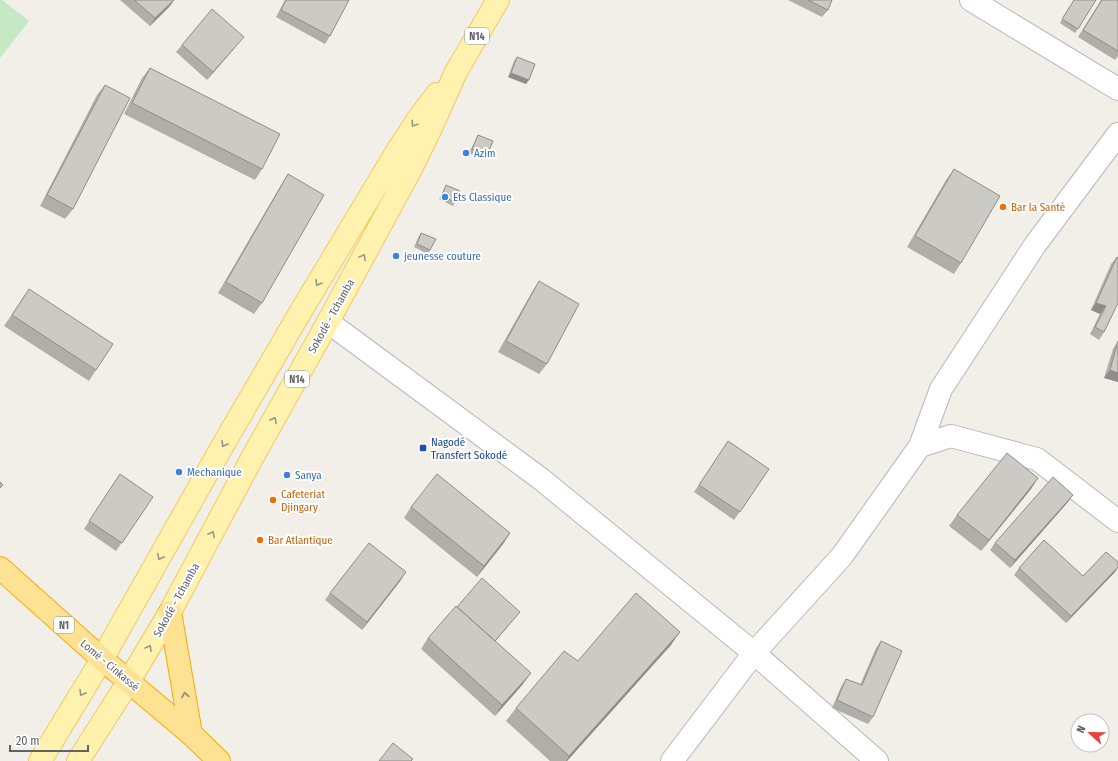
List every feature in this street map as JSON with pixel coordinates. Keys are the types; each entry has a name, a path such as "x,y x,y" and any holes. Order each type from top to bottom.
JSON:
{"highway":[{"name":"Lomé - Cinkassé","path":"0,568 102,659 191,734 219,761"},
{"path":"170,612 191,734"}],"main road":[{"name":"Sokodé - Tchamba","path":"78,761 129,681 170,612 251,460 414,163 456,72 498,0"},
{"name":"Sokodé - Tchamba","path":"40,761 102,659 223,445 392,159 418,119 456,72"}],"street":[{"path":"971,0 1118,89"},
{"path":"672,761 754,653 842,556 920,446 940,390 1035,245 1118,134"},
{"path":"328,322 541,479 754,653 877,761"},
{"path":"920,446 951,436 1037,459 1118,521"}],"green space":[{"path":"0,0 29,21 0,58"}],"building":[{"path":"134,0 174,0 155,18"},
{"path":"286,0 349,0 330,36 281,10"},
{"path":"808,0 832,0 828,10"},
{"path":"1074,0 1096,0 1078,29 1062,19"},
{"path":"1102,0 1118,0 1118,51 1083,30"},
{"path":"212,9 244,37 213,72 182,45"},
{"path":"517,57 535,64 529,80 511,73"},
{"path":"150,68 280,134 262,169 132,103"},
{"path":"105,85 130,98 73,209 47,195"},
{"path":"478,135 493,141 487,155 472,149"},
{"path":"954,169 1000,196 961,263 915,236"},
{"path":"288,174 324,195 262,303 226,282"},
{"path":"446,185 460,191 455,202 442,196"},
{"path":"421,233 436,239 430,250 417,244"},
{"path":"1117,257 1118,303 1104,332 1095,327 1106,306 1096,303"},
{"path":"539,281 579,304 547,364 506,341"},
{"path":"29,289 113,344 96,370 12,315"},
{"path":"1118,341 1118,373 1110,370"},
{"path":"728,441 769,469 740,512 699,485"},
{"path":"1007,453 1038,478 989,540 957,515"},
{"path":"120,474 153,497 122,543 89,521"},
{"path":"437,474 510,533 484,566 411,507"},
{"path":"1053,477 1073,495 1015,560 995,543"},
{"path":"1044,540 1083,576 1106,552 1118,562 1118,567 1071,616 1019,568"},
{"path":"369,543 406,572 367,622 330,593"},
{"path":"482,578 520,612 495,641 457,607"},
{"path":"636,593 680,632 569,756 516,708 564,651 578,661"},
{"path":"456,606 531,673 502,705 428,638"},
{"path":"881,641 902,651 873,717 837,700 846,679 862,685"},
{"path":"393,743 413,759 411,761 379,761"}],"place":[{"name":"Azim","path":"466,153"},
{"name":"Ets Classique","path":"445,197"},
{"name":"Bar la Santé","path":"1003,207"},
{"name":"jeunesse couture","path":"396,256"},
{"name":"Nagodé Transfert Sokodé","path":"423,448"},
{"name":"Mechanique","path":"179,472"},
{"name":"Sanya","path":"287,475"},
{"name":"Cafeteriat Djingary","path":"273,500"},
{"name":"Bar Atlantique","path":"260,540"}]}
